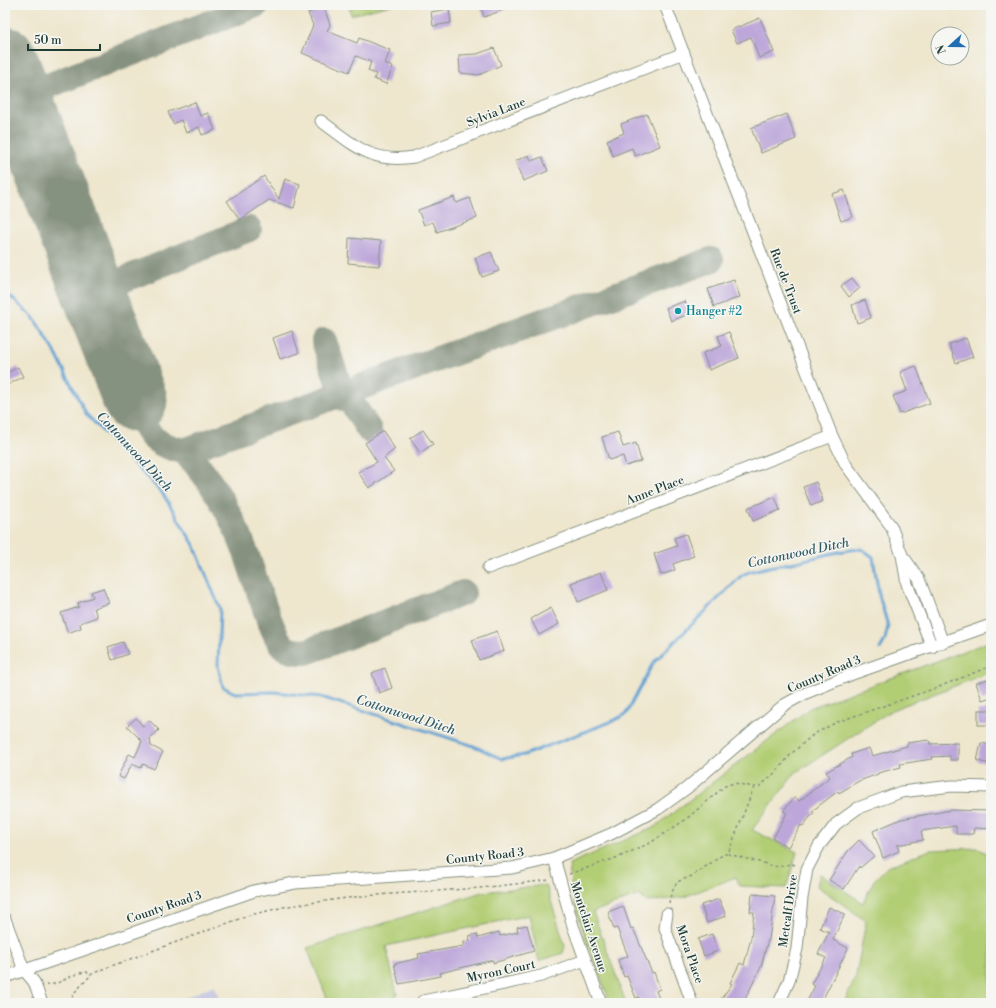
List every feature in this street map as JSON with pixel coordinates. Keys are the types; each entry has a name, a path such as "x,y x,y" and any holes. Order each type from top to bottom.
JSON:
{"street":[{"name":"Rue de Trust","path":"665,5 832,436 846,465 891,526 902,555 907,584 932,647"},
{"name":"Sylvia Lane","path":"321,121 355,145 374,156 398,160 414,157 684,53"},
{"name":"Anne Place","path":"488,568 832,436"},
{"name":"Rue de Trust","path":"902,555 919,579 943,643"},
{"name":"County Road 3","path":"5,977 254,891 295,883 512,868 554,858 611,834 658,809 687,788 784,705 806,693 855,673 991,625"},
{"name":"Metcalf Drive","path":"779,1003 789,981 797,949 802,898 807,869 819,846 836,824 858,808 901,792 952,786 991,787"},
{"name":"Montclair Avenue","path":"554,858 573,926 601,1003"},
{"name":"Mora Place","path":"667,914 665,928 692,1003"},
{"path":"5,919 24,970 34,982 42,1003"},
{"name":"Myron Court","path":"421,1003 424,1001 541,976 585,960"}],"path":[{"path":"568,875 619,857 650,842 685,820 725,786 734,783 754,787 760,786 792,753 814,734 837,722 936,688 991,666"},
{"path":"728,854 754,787"},
{"path":"667,914 671,894 677,882 692,876 724,854 778,867 793,864 807,869"},
{"path":"70,1003 74,993 90,975 250,915 280,908 362,896 480,888 552,879"},
{"path":"46,983 56,984 80,972 87,972 90,975"}],"shaded area":[{"path":"214,985 222,1003 174,1003"}],"green space":[{"path":"349,5 391,5 351,15"},
{"path":"991,641 991,672 892,710 795,773 752,830 797,852 786,888 740,886 736,877 684,897 647,902 639,895 593,912 626,1003 610,1003 579,918 574,900 569,864 653,828 810,708"},
{"path":"978,848 991,856 991,1003 844,1003 856,976 866,921 817,886 820,874 863,903 874,880 887,867 930,850"},
{"path":"546,885 565,946 563,953 539,961 529,915 386,946 397,995 388,1003 329,1003 307,948 482,892"}],"building":[{"path":"480,5 514,5 514,6 484,17"},
{"path":"324,7 330,25 327,31 357,43 359,38 390,50 385,64 393,67 386,84 374,79 376,74 368,71 371,62 356,56 349,72 302,53 313,25 308,13"},
{"path":"449,9 451,23 433,26 431,12"},
{"path":"760,18 774,52 759,58 751,37 737,43 731,30"},
{"path":"494,48 501,65 479,75 460,73 459,55 477,54"},
{"path":"195,102 200,116 208,113 215,130 202,135 199,127 186,133 181,120 173,124 168,112"},
{"path":"647,114 660,146 635,156 632,148 613,156 607,140 624,133 621,124"},
{"path":"787,114 796,139 761,153 751,128"},
{"path":"529,155 531,161 542,157 548,171 523,181 515,161"},
{"path":"264,176 279,199 285,179 300,184 294,208 269,200 240,220 227,201"},
{"path":"844,190 853,217 841,221 832,194"},
{"path":"454,197 456,203 470,198 477,218 437,232 433,222 424,225 418,210"},
{"path":"349,238 381,241 379,266 348,263"},
{"path":"491,252 499,271 482,277 475,258"},
{"path":"852,278 860,288 849,297 841,286"},
{"path":"734,280 740,297 714,307 708,289"},
{"path":"865,300 871,318 857,323 852,305"},
{"name":"Hanger #2","path":"685,301 689,314 671,321 666,308"},
{"path":"292,331 299,353 280,359 273,338"},
{"path":"729,332 739,358 709,370 703,353 722,346 718,336"},
{"path":"966,338 973,357 956,363 949,344"},
{"path":"916,366 930,403 900,414 893,396 907,391 900,372"},
{"path":"18,367 23,377 7,385 5,374"},
{"path":"423,430 433,444 420,453 410,438"},
{"path":"383,431 395,449 384,458 394,471 369,488 358,472 377,462 365,443"},
{"path":"618,432 623,447 636,443 641,461 626,466 623,456 609,460 602,437"},
{"path":"816,482 823,501 811,506 803,487"},
{"path":"775,497 780,510 753,521 748,508"},
{"path":"686,534 694,556 673,564 675,570 661,575 654,554 677,546 674,538"},
{"path":"601,572 608,590 578,602 571,583"},
{"path":"103,588 109,603 94,608 97,617 80,623 81,628 68,633 61,613 79,607 78,603 93,597 91,592"},
{"path":"551,608 559,624 539,635 531,619"},
{"path":"497,631 504,651 479,660 472,640"},
{"path":"123,642 128,654 112,660 108,647"},
{"path":"385,668 392,688 379,693 372,673"},
{"path":"991,678 991,697 982,700 976,683"},
{"path":"978,710 991,710 991,725 978,725"},
{"path":"136,718 143,726 149,720 159,730 150,738 151,746 163,752 154,769 143,764 141,768 132,764 124,779 118,776 129,754 135,757 142,741 127,726"},
{"path":"929,740 930,744 958,743 958,760 950,760 950,756 931,757 932,759 900,764 901,767 878,773 859,781 839,793 838,791 812,811 814,812 803,826 801,825 788,847 773,838 787,813 783,811 795,797 799,801 830,777 826,772 852,757 851,754 869,748 872,756 907,746 907,743"},
{"path":"981,743 991,745 991,764 977,761"},
{"path":"951,810 991,811 991,829 974,828 973,834 956,834 956,826 921,831 923,840 897,845 899,851 883,858 873,831 901,819"},
{"path":"859,840 874,856 860,868 859,866 844,889 829,880 848,851"},
{"path":"752,894 775,896 769,940 761,967 743,1003 718,1003 732,984 730,983 740,963 744,965 751,938 754,912 750,912"},
{"path":"719,899 726,916 707,923 701,905"},
{"path":"623,906 631,929 633,928 652,973 654,972 660,989 656,991 661,1003 641,1003 639,997 636,998 627,976 624,977 618,960 628,956 617,928 614,929 608,912"},
{"path":"829,907 845,914 833,940 848,948 821,1003 806,1003 815,986 811,984 826,958 818,954 829,932 820,928"},
{"path":"527,925 534,951 493,963 493,960 440,973 441,976 399,984 394,964 419,958 418,954 464,946 464,942 470,941 469,936 477,934 478,938 499,932 500,936 518,932 517,927"},
{"path":"712,934 718,951 704,956 698,939"}],"waterway":[{"name":"Cottonwood Ditch","path":"5,292 33,317 54,350 86,414 163,494 194,545 220,609 218,666 223,687 235,693 273,692 321,697 474,746 502,759 524,755 613,721 626,714 653,663 742,575 762,568 796,562 837,552 862,549 873,557 879,595 888,626 885,640 880,649"}],"taxiway":[{"path":"19,97 256,5"},
{"path":"93,292 249,229"},
{"path":"135,400 142,420 150,435 163,445 184,451 711,260"},
{"path":"324,341 342,393"},
{"path":"338,395 352,403 369,430"},
{"path":"184,451 204,474 228,512 246,553 273,629 283,646 291,651 306,652 463,593"}],"runway":[{"path":"5,59 135,400"}],"place":[{"name":"Hanger #2","path":"678,311"}]}
